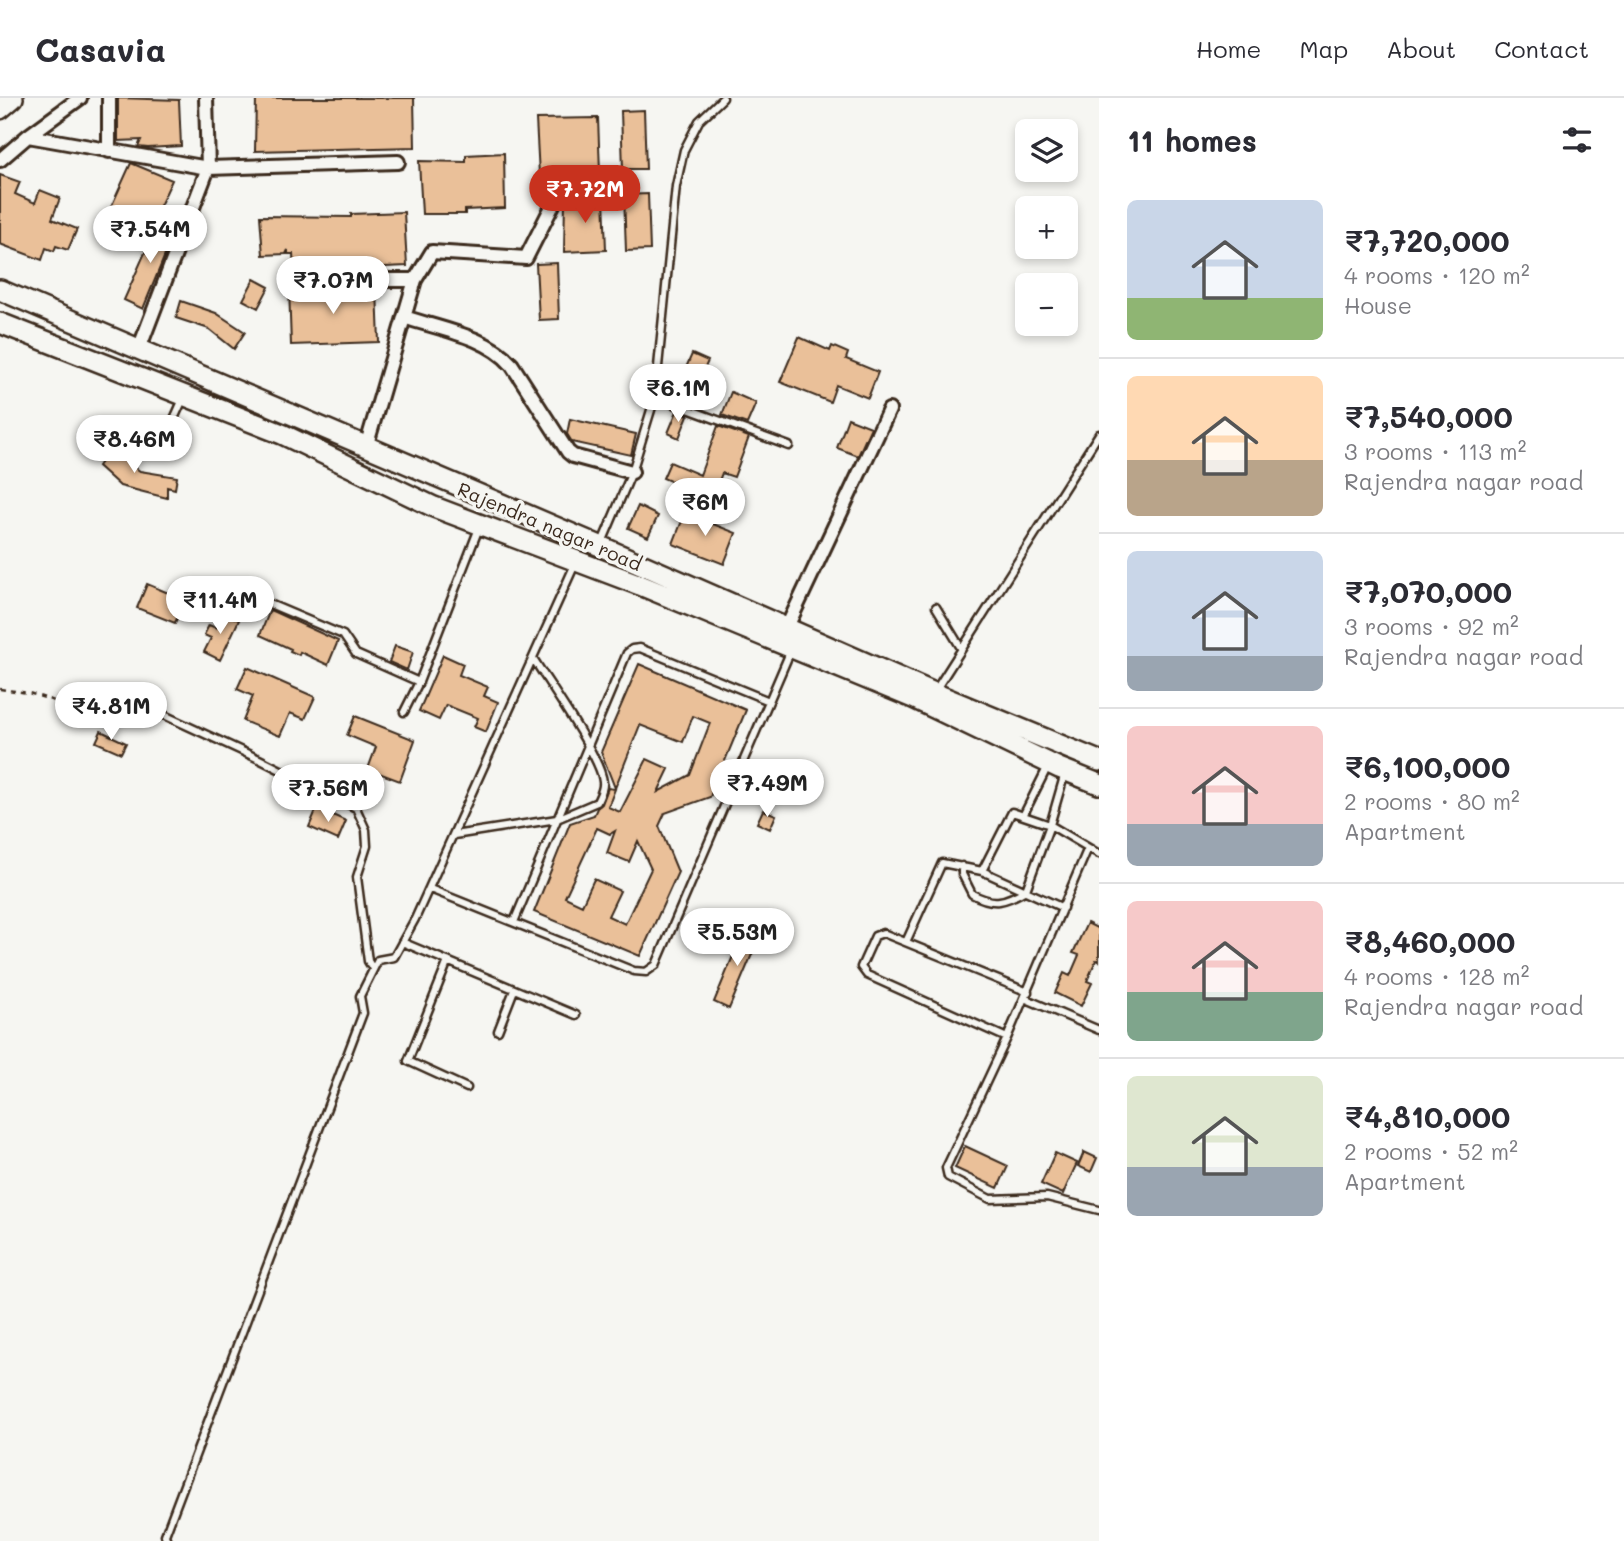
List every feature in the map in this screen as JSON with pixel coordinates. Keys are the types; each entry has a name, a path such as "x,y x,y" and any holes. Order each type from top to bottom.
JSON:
{"main road":[{"path":"0,109 13,98"},
{"name":"Rajendra nagar road","path":"0,290 600,546 644,577 792,648 913,698 1057,767 1099,784"},
{"name":"Rajendra nagar road","path":"0,323 282,434 434,507 480,526 577,560 644,577 787,627 934,693 1099,761"}],"street":[{"path":"0,160 80,98"},
{"path":"109,98 109,151"},
{"path":"139,349 208,168 206,98"},
{"path":"28,136 208,168 398,162"},
{"path":"366,447 415,280 432,252 526,258 565,181 613,183"},
{"path":"294,280 415,280"},
{"path":"404,317 483,343 502,353 568,452 573,456 632,472"},
{"path":"787,627 890,410"}],"lane":[{"path":"600,546 632,472 655,397 676,186 684,150 699,121 723,98"},
{"path":"160,450 186,395"},
{"path":"655,397 789,446"},
{"path":"934,693 1099,434"},
{"path":"404,712 419,682 480,526"},
{"path":"167,1541 165,1535 363,1013 360,996 378,960 394,957 430,889 577,560"},
{"path":"265,602 343,635 356,654 419,682"},
{"path":"936,607 961,648"},
{"path":"514,922 626,653 640,648 769,701"},
{"path":"430,889 634,971 646,972 656,965 792,648"},
{"path":"454,835 557,819 594,805 603,788 603,777 588,746 533,658"},
{"path":"164,715 356,808 366,830 368,846 357,877 368,961 373,969"},
{"path":"1024,814 1057,767"},
{"path":"962,866 967,887 972,894 984,901 1001,901 1026,890 1050,825 1057,767"},
{"path":"982,871 1009,815 1015,812 1050,825 1099,854"},
{"path":"1088,848 1007,1038 946,1168 948,1177 990,1199 1047,1197 1099,1210"},
{"path":"906,942 939,866 947,862 982,871 1063,908"},
{"path":"1007,1038 863,971 861,967 878,933 906,942 1099,1030"},
{"path":"402,942 576,1015"},
{"path":"448,961 408,1061 467,1088"},
{"path":"498,1031 514,990"}],"path":[{"path":"0,689 29,693 105,717 155,713 164,715"}],"building":[{"path":"118,98 179,100 181,146 148,148 138,147 141,140 118,141"},
{"path":"256,98 414,98 415,147 255,151"},
{"path":"644,110 646,169 623,169 621,111"},
{"path":"598,118 600,172 539,175 536,119"},
{"path":"504,153 505,208 465,210 465,214 422,214 419,161 466,162 466,155"},
{"path":"131,163 172,180 152,223 129,212 123,224 107,216"},
{"path":"0,175 20,182 15,194 35,203 40,190 60,198 52,219 77,229 68,250 56,246 54,251 46,248 42,260 0,244"},
{"path":"648,194 650,250 626,251 624,195"},
{"path":"604,197 606,250 564,252 565,201"},
{"path":"404,212 407,266 294,271 293,254 288,254 288,250 286,254 263,255 260,216 351,217 351,214"},
{"path":"159,221 176,228 143,309 124,300"},
{"path":"557,263 559,319 539,320 536,264"},
{"path":"254,279 269,287 258,308 243,300"},
{"path":"289,287 319,290 377,289 379,342 291,345"},
{"path":"181,301 216,313 245,332 234,349 209,329 176,318"},
{"path":"799,337 830,351 832,346 848,353 846,359 878,372 868,398 836,385 830,402 780,382"},
{"path":"692,354 708,361 697,385 705,389 697,406 673,397"},
{"path":"731,392 756,403 747,424 722,415"},
{"path":"677,411 688,415 679,438 668,433"},
{"path":"848,418 871,427 858,456 837,448"},
{"path":"570,419 636,434 631,455 572,442 567,434"},
{"path":"718,426 749,437 734,477 722,473 712,499 663,478 670,462 700,475"},
{"path":"101,444 140,471 177,477 175,489 167,487 167,498 120,486 98,466 103,459 95,453"},
{"path":"638,506 658,516 648,537 628,528"},
{"path":"685,513 736,533 724,564 673,544"},
{"path":"147,584 185,600 175,623 137,608"},
{"path":"270,610 338,641 328,665 300,652 299,655 260,635"},
{"path":"223,612 239,620 220,660 204,652 211,638 204,635 209,625 216,628"},
{"path":"395,646 413,652 407,670 389,662"},
{"path":"443,655 463,664 459,675 488,687 484,696 498,702 486,732 474,727 478,718 446,705 439,720 419,711"},
{"path":"639,664 746,710 710,797 665,813 659,826 678,872 640,956 534,912 570,823 594,815 608,788 615,789 608,807 620,812 647,759 669,769 658,792 690,775 710,723 693,716 683,742 640,725 615,788 601,752","holes":["597,828 610,834 615,831 607,853 629,862 638,841 651,869 625,924 608,916 620,891 594,879 582,905 565,897"]},
{"path":"247,667 315,697 305,719 290,713 280,736 243,721 253,696 237,689"},
{"path":"355,716 415,740 400,781 368,769 376,747 347,735"},
{"path":"101,731 126,743 121,753 96,742"},
{"path":"317,808 346,821 338,840 309,827"},
{"path":"763,810 776,815 770,829 757,823"},
{"path":"1087,923 1099,929 1099,961 1096,960 1087,981 1092,983 1081,1006 1055,993 1064,973 1070,976 1079,955 1073,953"},
{"path":"745,927 761,933 729,1009 714,1002"},
{"path":"965,1146 1008,1166 998,1188 955,1168"},
{"path":"1084,1152 1097,1158 1091,1172 1078,1166"},
{"path":"1055,1153 1077,1163 1063,1194 1041,1184"}]}
